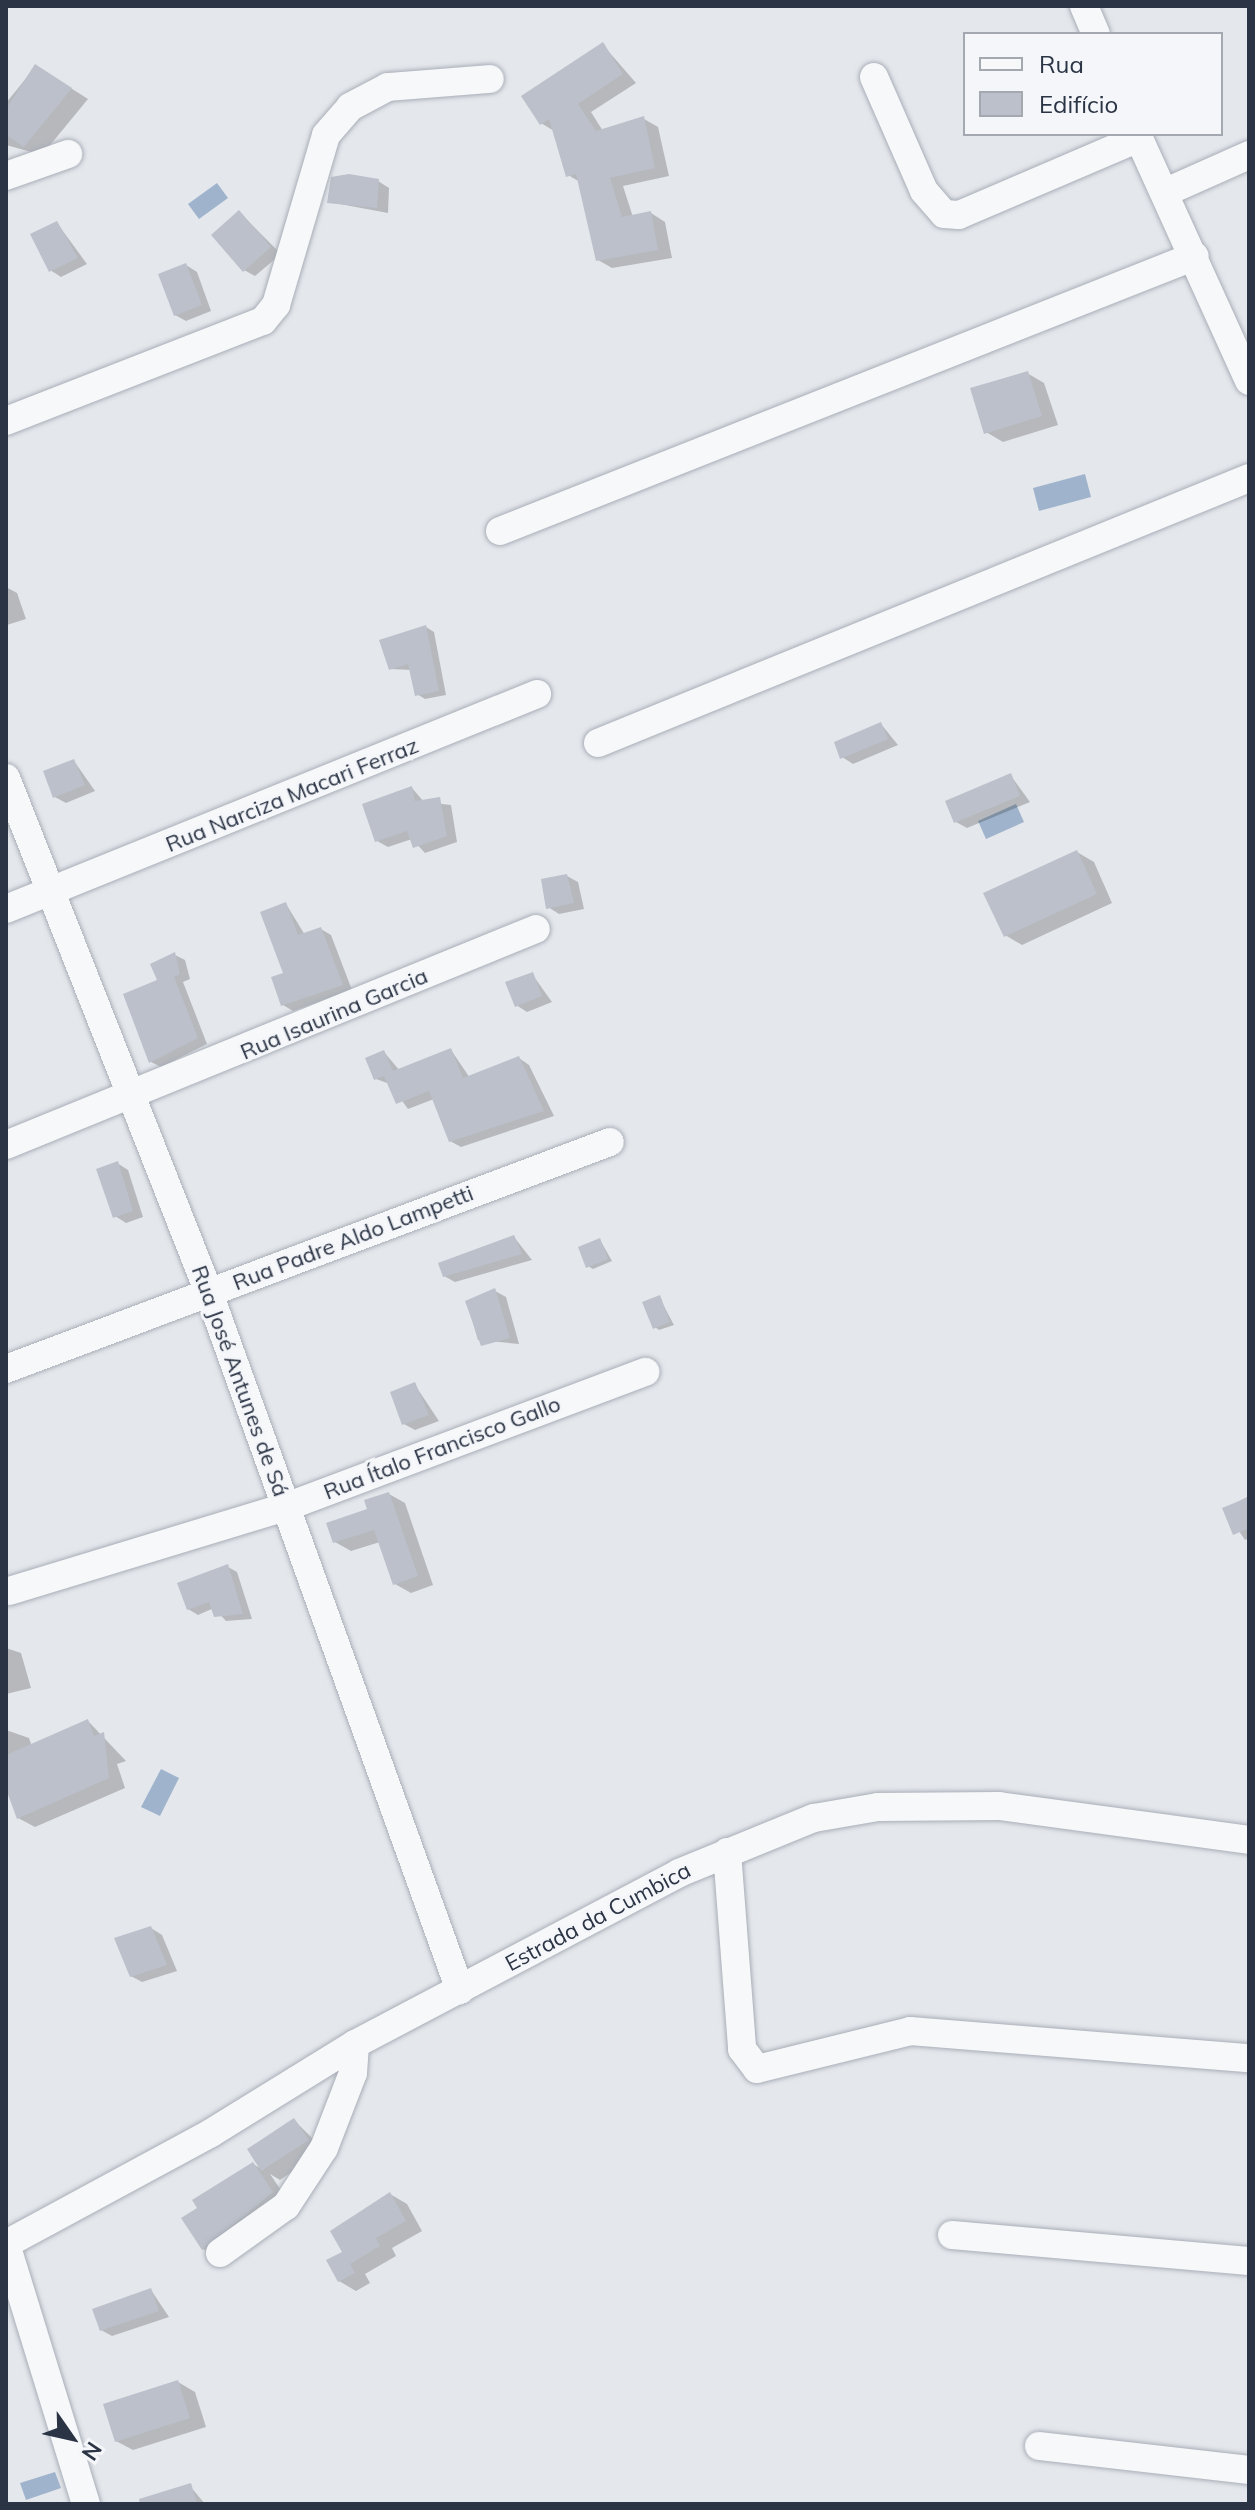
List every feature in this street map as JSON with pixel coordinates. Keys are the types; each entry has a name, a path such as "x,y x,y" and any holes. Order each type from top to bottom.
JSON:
{"street":[{"path":"874,77 924,191 944,214 959,215 1138,136 1249,381"},
{"path":"6,421 247,332 276,305 326,135 350,107 388,87 490,79"},
{"path":"6,176 68,154"},
{"path":"1166,192 1249,155"},
{"path":"500,531 1195,256"},
{"path":"598,743 1249,478"},
{"name":"Rua Narciza Macari Ferraz","path":"6,909 48,895 537,694"},
{"name":"Rua José Antunes de Sá","path":"6,778 48,895 209,1293 460,1990"},
{"name":"Rua Isaurina Garcia","path":"6,1145 132,1098 536,929"},
{"name":"Rua Padre Aldo Lampetti","path":"6,1369 610,1142"},
{"name":"Rua Ítalo Francisco Gallo","path":"9,1591 286,1507 645,1372"},
{"name":"Estrada da Cumbica","path":"6,2244 355,2044 727,1852 814,1818 935,1804 1068,1813 1249,1840"},
{"path":"727,1852 742,2049 757,2069 910,2031 1249,2058"},
{"path":"220,2253 286,2206 324,2148 353,2073 355,2044"},
{"path":"952,2235 1249,2261"},
{"path":"6,2244 86,2504"},
{"path":"1039,2446 1249,2470"}],"water":[{"path":"217,183 228,198 199,219 188,204"},
{"path":"1085,474 1091,497 1039,511 1033,488"},
{"path":"1016,804 1024,822 986,839 978,821"},
{"path":"161,1769 179,1778 160,1816 141,1807"},
{"path":"55,2472 61,2488 26,2500 20,2483"}],"building":[{"path":"603,42 623,74 578,104 596,131 644,116 655,168 610,178 622,217 651,211 658,250 596,261 576,174 566,177 549,119 540,125 521,96"},
{"path":"35,64 72,88 24,147 6,135 6,109"},
{"path":"349,174 379,179 377,208 327,203 331,177"},
{"path":"239,210 271,247 243,272 211,235"},
{"path":"57,221 78,258 49,272 30,234"},
{"path":"186,263 202,305 174,316 158,274"},
{"path":"1028,371 1042,416 984,434 970,388"},
{"path":"426,625 439,691 415,696 408,664 389,670 379,640"},
{"path":"881,722 888,739 840,759 834,742"},
{"path":"74,759 85,785 53,798 43,771"},
{"path":"1011,773 1020,796 954,823 945,801"},
{"path":"412,786 415,801 440,797 447,836 413,848 407,831 375,842 362,804"},
{"path":"1077,850 1097,894 1004,937 983,893"},
{"path":"567,874 574,903 546,909 541,879"},
{"path":"286,902 298,935 321,927 343,985 281,1006 271,977 283,973 260,912"},
{"path":"175,952 180,974 174,977 198,1038 149,1063 123,994 157,980 150,964"},
{"path":"533,972 542,996 515,1007 505,982"},
{"path":"451,1048 463,1078 519,1056 544,1111 449,1142 429,1091 396,1104 384,1076 374,1080 365,1058 384,1050 393,1071"},
{"path":"118,1161 133,1211 113,1218 96,1169"},
{"path":"514,1235 522,1254 443,1277 438,1263"},
{"path":"600,1238 608,1259 586,1268 578,1247"},
{"path":"495,1288 510,1338 481,1346 465,1301"},
{"path":"660,1295 670,1322 653,1329 642,1302"},
{"path":"415,1382 429,1415 402,1425 390,1392"},
{"path":"389,1492 418,1576 393,1585 374,1530 333,1543 326,1523 367,1509 364,1500"},
{"path":"1249,1497 1249,1528 1233,1535 1222,1508"},
{"path":"228,1564 243,1614 214,1617 209,1602 187,1610 177,1583"},
{"path":"88,1719 94,1736 104,1732 109,1778 17,1819 6,1789 6,1755"},
{"path":"151,1926 167,1965 130,1977 114,1938"},
{"path":"294,2118 309,2140 261,2171 247,2149"},
{"path":"253,2162 273,2192 202,2250 181,2218 197,2208 192,2200"},
{"path":"390,2192 406,2221 376,2238 380,2246 350,2264 355,2273 338,2282 326,2260 342,2252 330,2231"},
{"path":"151,2288 159,2311 100,2331 92,2309"},
{"path":"178,2380 190,2418 115,2442 103,2404"},
{"path":"191,2483 197,2504 140,2504 139,2499"}]}
